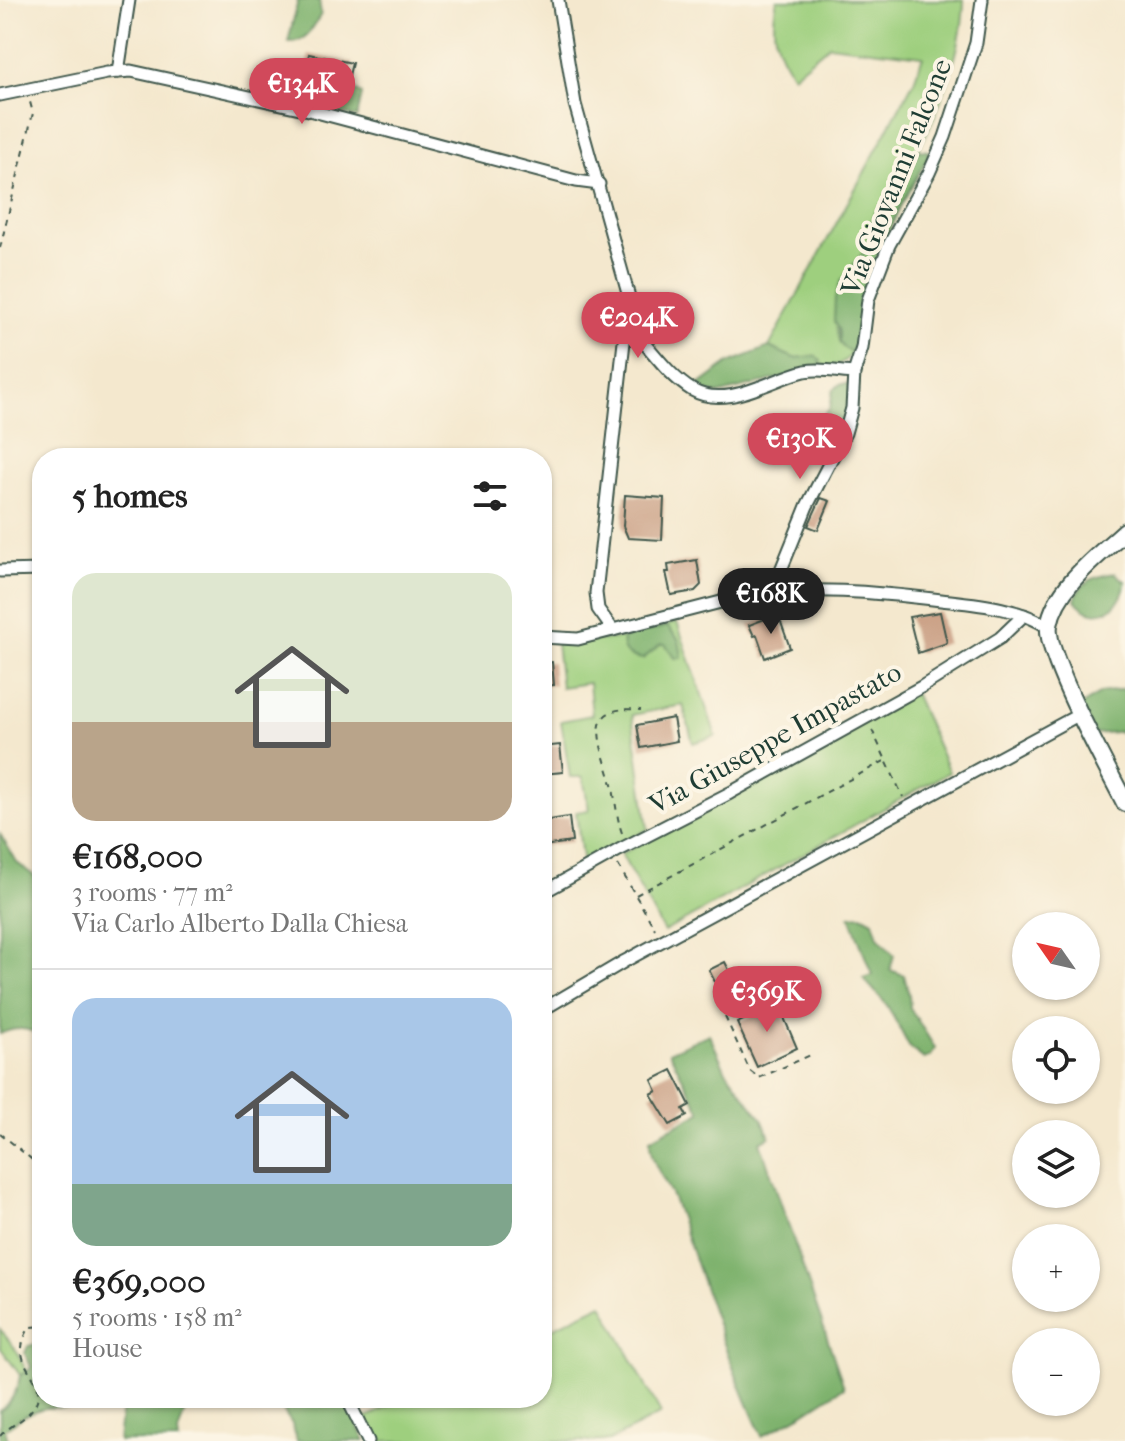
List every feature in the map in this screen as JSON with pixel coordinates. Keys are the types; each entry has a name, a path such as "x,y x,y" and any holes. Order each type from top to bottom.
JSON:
{"street":[{"path":"118,72 129,0"},
{"path":"558,0 575,104 629,297 596,593 598,609 613,630"},
{"name":"Via Giovanni Falcone","path":"772,592 807,506 845,433 852,408 854,373 862,348 868,300 889,245 945,137 976,43 982,0"},
{"path":"0,95 131,71 309,110 576,181 599,184"},
{"path":"627,324 672,375 696,392 713,396 738,393 808,370 854,373"},
{"path":"1125,531 1068,587 1048,627 1051,646 1080,714 1125,803"},
{"path":"0,571 32,570"},
{"path":"552,638 578,639 744,596 835,590 970,603 1024,615 1048,627"},
{"name":"Via Giuseppe Impastato","path":"552,887 866,718 1000,638 1024,615"},
{"path":"552,1004 1080,714"},
{"path":"352,1408 368,1441"}],"path":[{"path":"0,248 33,113 26,89"},
{"path":"626,846 599,744 599,730 609,711 618,708 641,710"},
{"path":"866,718 908,807"},
{"path":"636,895 886,760"},
{"path":"612,854 663,941"},
{"path":"715,995 750,1071 759,1078 813,1054"},
{"path":"0,1133 32,1160"},
{"path":"32,1327 22,1340 21,1355 32,1376"},
{"path":"0,1436 34,1408"}],"green space":[{"path":"298,0 319,0 321,14 304,37 288,42"},
{"path":"777,0 964,0 952,69 935,116 902,178 873,217 865,248 839,288 836,305 838,336 842,346 852,353 834,366 801,362 769,347 914,81 923,56 829,45 793,75 782,56 774,31"},
{"path":"357,91 362,94 357,117 302,106 303,101 310,97 341,105"},
{"path":"919,150 928,151 928,157 900,207 878,256 852,353 839,341 839,331 834,322 835,298 841,281 865,250 876,211 894,191"},
{"path":"769,347 794,358 816,356 821,361 819,368 718,394 704,391 699,385 729,363"},
{"path":"840,384 851,384 851,401 840,433 827,429 823,416 830,408 833,390"},
{"path":"1115,573 1125,581 1124,591 1114,606 1091,612 1075,600 1085,583"},
{"path":"677,622 716,736 693,743 683,705 632,715 648,829 583,865 576,812 589,810 583,777 570,777 561,721 592,715 589,683 561,687 556,643 623,638"},
{"path":"667,626 679,640 682,657 676,659 665,644 643,659 625,651 623,638"},
{"path":"1125,689 1125,731 1095,734 1080,706 1101,693"},
{"path":"914,693 949,772 664,932 621,854"},
{"path":"0,834 16,862 32,874 32,1031 21,1029 0,1034"},
{"path":"862,915 873,921 878,937 894,955 890,970 904,975 910,1008 935,1048 931,1056 924,1059 910,1048 887,1005 863,978 872,975 850,916"},
{"path":"709,1034 725,1069 762,1119 770,1137 760,1142 844,1387 762,1436 726,1349 674,1201 650,1147 650,1139 701,1112 669,1052"},
{"path":"602,1304 661,1414 609,1441 372,1441 359,1421 386,1408 552,1408 552,1328"},
{"path":"0,1329 27,1372 20,1375 0,1347"},
{"path":"32,1345 32,1408 47,1408 30,1413 5,1429 8,1441 0,1441 0,1411 14,1395 20,1375 31,1367 25,1353"},
{"path":"124,1408 186,1408 178,1433 179,1441 118,1441"},
{"path":"282,1408 349,1408 365,1441 297,1441 292,1424"}],"building":[{"path":"309,54 352,63 345,92 303,83"},
{"path":"625,495 664,498 662,540 628,538 623,526"},
{"path":"821,498 830,501 818,530 808,526"},
{"path":"697,560 701,585 695,591 671,595 666,572 669,572 668,565"},
{"path":"940,612 947,643 918,653 909,617"},
{"path":"778,614 790,648 765,658 757,635 754,636 749,625"},
{"path":"673,718 677,741 641,748 637,725"},
{"path":"560,745 563,772 552,773 552,746"},
{"path":"569,817 572,842 552,845 552,820"},
{"path":"725,962 737,986 721,994 709,970"},
{"path":"776,999 797,1048 757,1067 737,1023"},
{"path":"672,1070 690,1105 683,1109 687,1116 670,1125 651,1094 657,1091 652,1080"}]}
